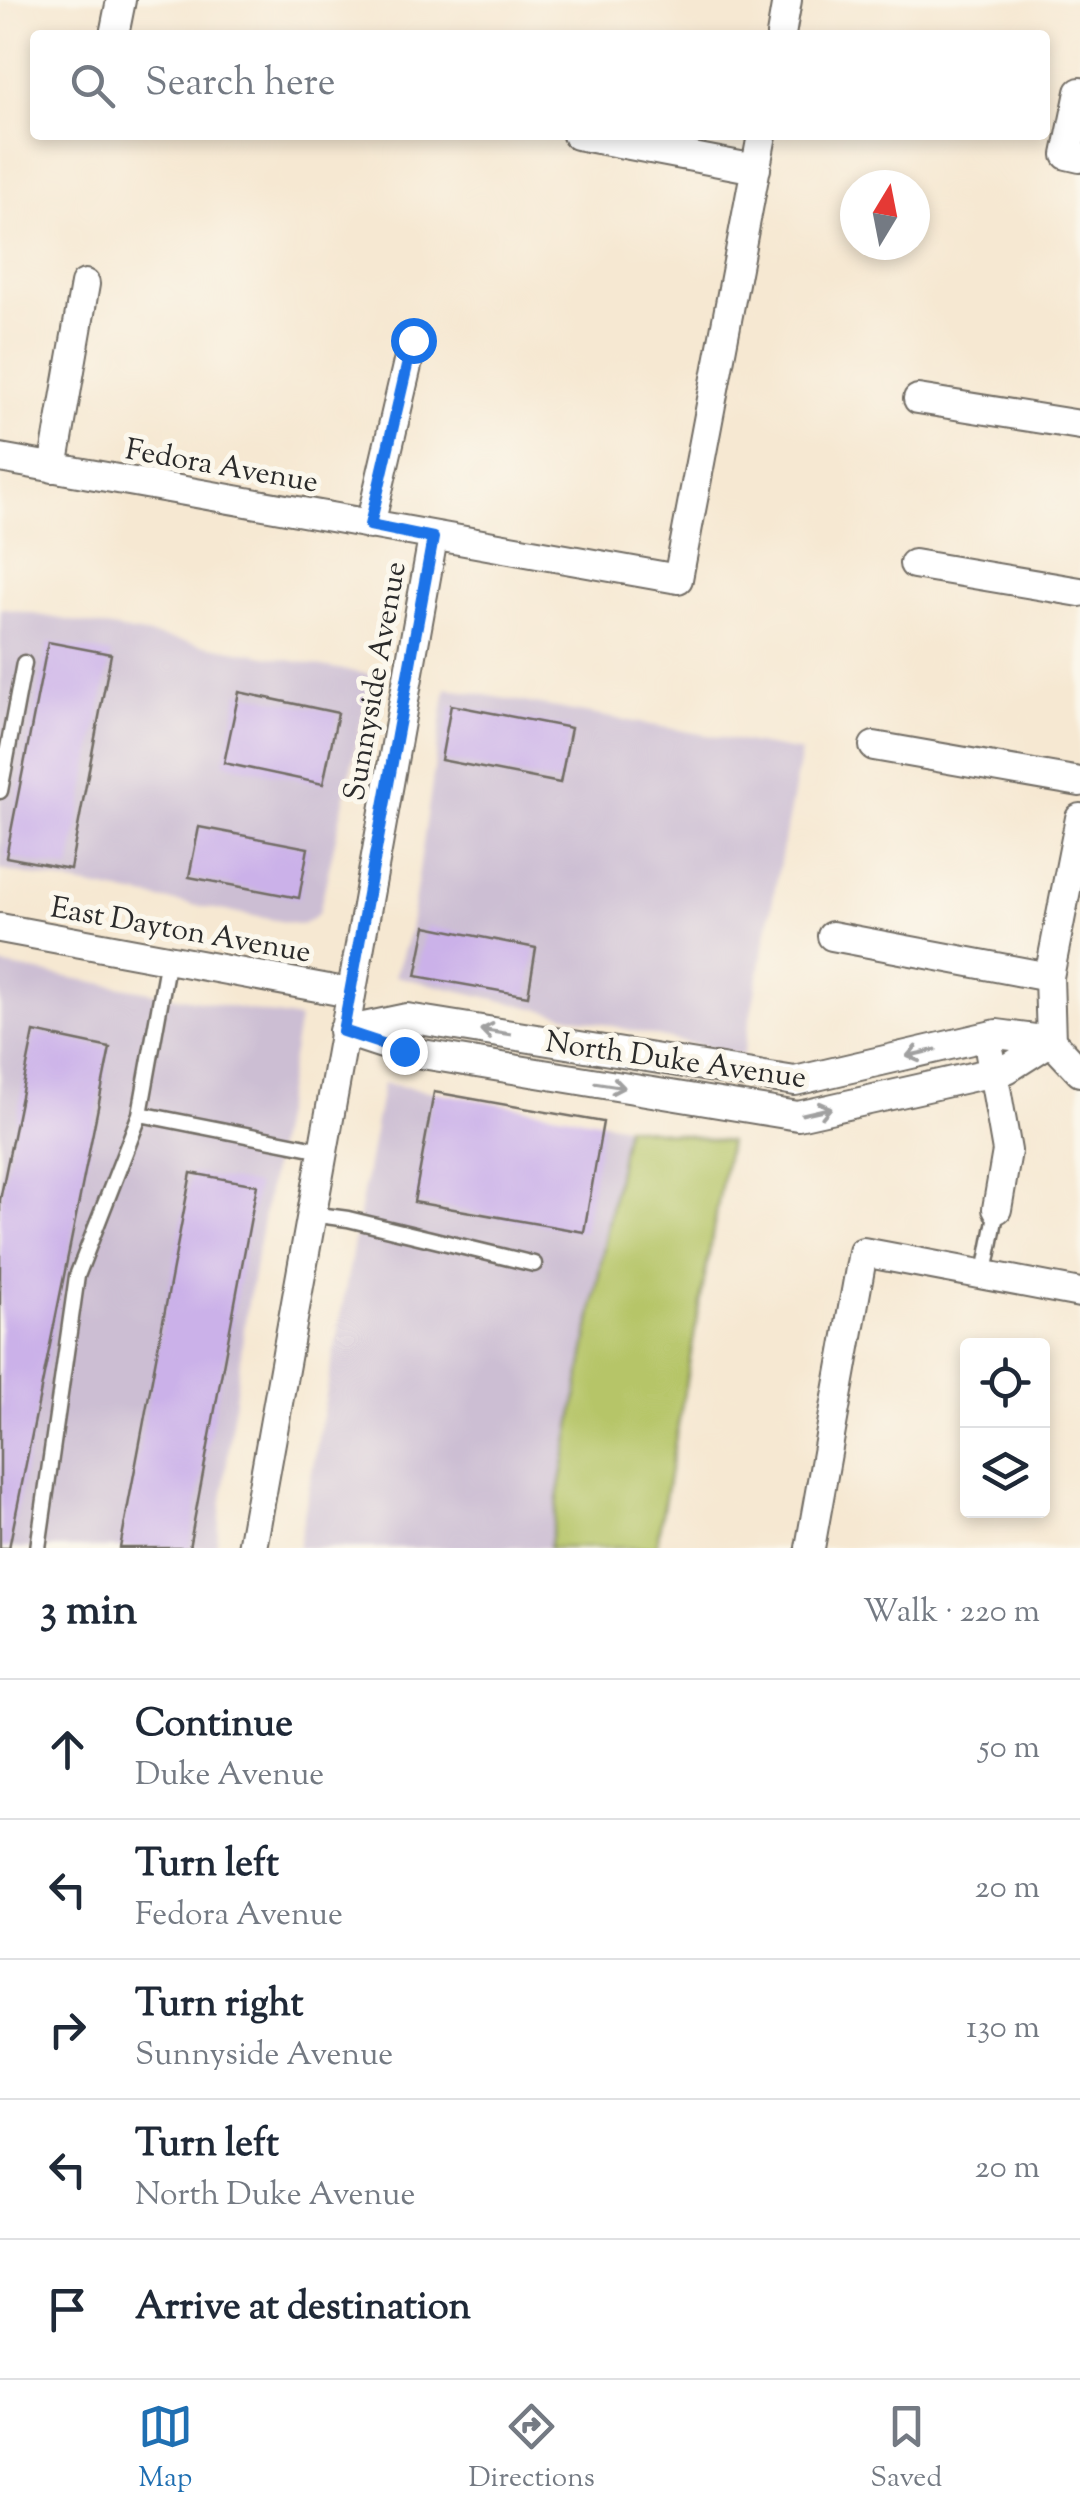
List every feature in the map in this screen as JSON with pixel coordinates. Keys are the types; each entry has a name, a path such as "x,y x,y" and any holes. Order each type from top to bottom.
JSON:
{"street":[{"path":"115,30 121,0"},
{"path":"782,30 787,0"},
{"path":"1074,156 1080,92"},
{"path":"603,140 756,169"},
{"name":"Sunnyside Avenue","path":"350,993 433,538 678,579 761,140"},
{"path":"53,468 86,284"},
{"path":"370,525 413,340"},
{"path":"918,399 1080,425"},
{"name":"Fedora Avenue","path":"0,458 433,538"},
{"path":"914,564 1080,592"},
{"path":"874,746 1080,782"},
{"path":"1080,818 1049,977 1050,1042 1080,1072"},
{"name":"East Dayton Avenue","path":"0,928 350,993"},
{"path":"832,936 1049,977"},
{"path":"256,1546 350,993"},
{"name":"North Duke Avenue","path":"343,1031 408,1018 795,1082 998,1034 1050,1042"},
{"name":"North Duke Avenue","path":"343,1031 404,1051 798,1116 1007,1070 1050,1042"},
{"path":"986,1038 1007,1152 996,1209"},
{"path":"810,1548 863,1252 1080,1293"}],"lane":[{"path":"0,791 24,663"},
{"path":"38,1548 77,1276 140,1114 168,959"},
{"path":"140,1114 322,1150"},
{"path":"985,1273 996,1209"},
{"path":"311,1214 348,1219 534,1264"}],"shaded area":[{"path":"0,608 372,675 319,913 302,925 0,870"},
{"path":"446,688 801,752 743,1056 395,976 410,931"},
{"path":"0,965 299,1019 246,1314 216,1548 0,1548"},
{"path":"383,1083 626,1126 549,1548 298,1548"}],"green space":[{"path":"626,1126 729,1142 656,1548 549,1548"}],"building":[{"path":"48,642 111,654 70,869 6,857"},
{"path":"239,692 338,713 323,784 224,763"},
{"path":"451,705 571,728 560,783 441,760"},
{"path":"199,827 308,848 299,898 189,877"},
{"path":"426,926 536,948 528,996 416,976"},
{"path":"34,1032 110,1048 9,1548 0,1548 0,1200"},
{"path":"434,1092 603,1122 584,1232 414,1202"},
{"path":"191,1173 257,1185 189,1548 120,1548"}],"route":[{"path":"404,1051 343,1031 433,538 370,525 413,340"}]}
